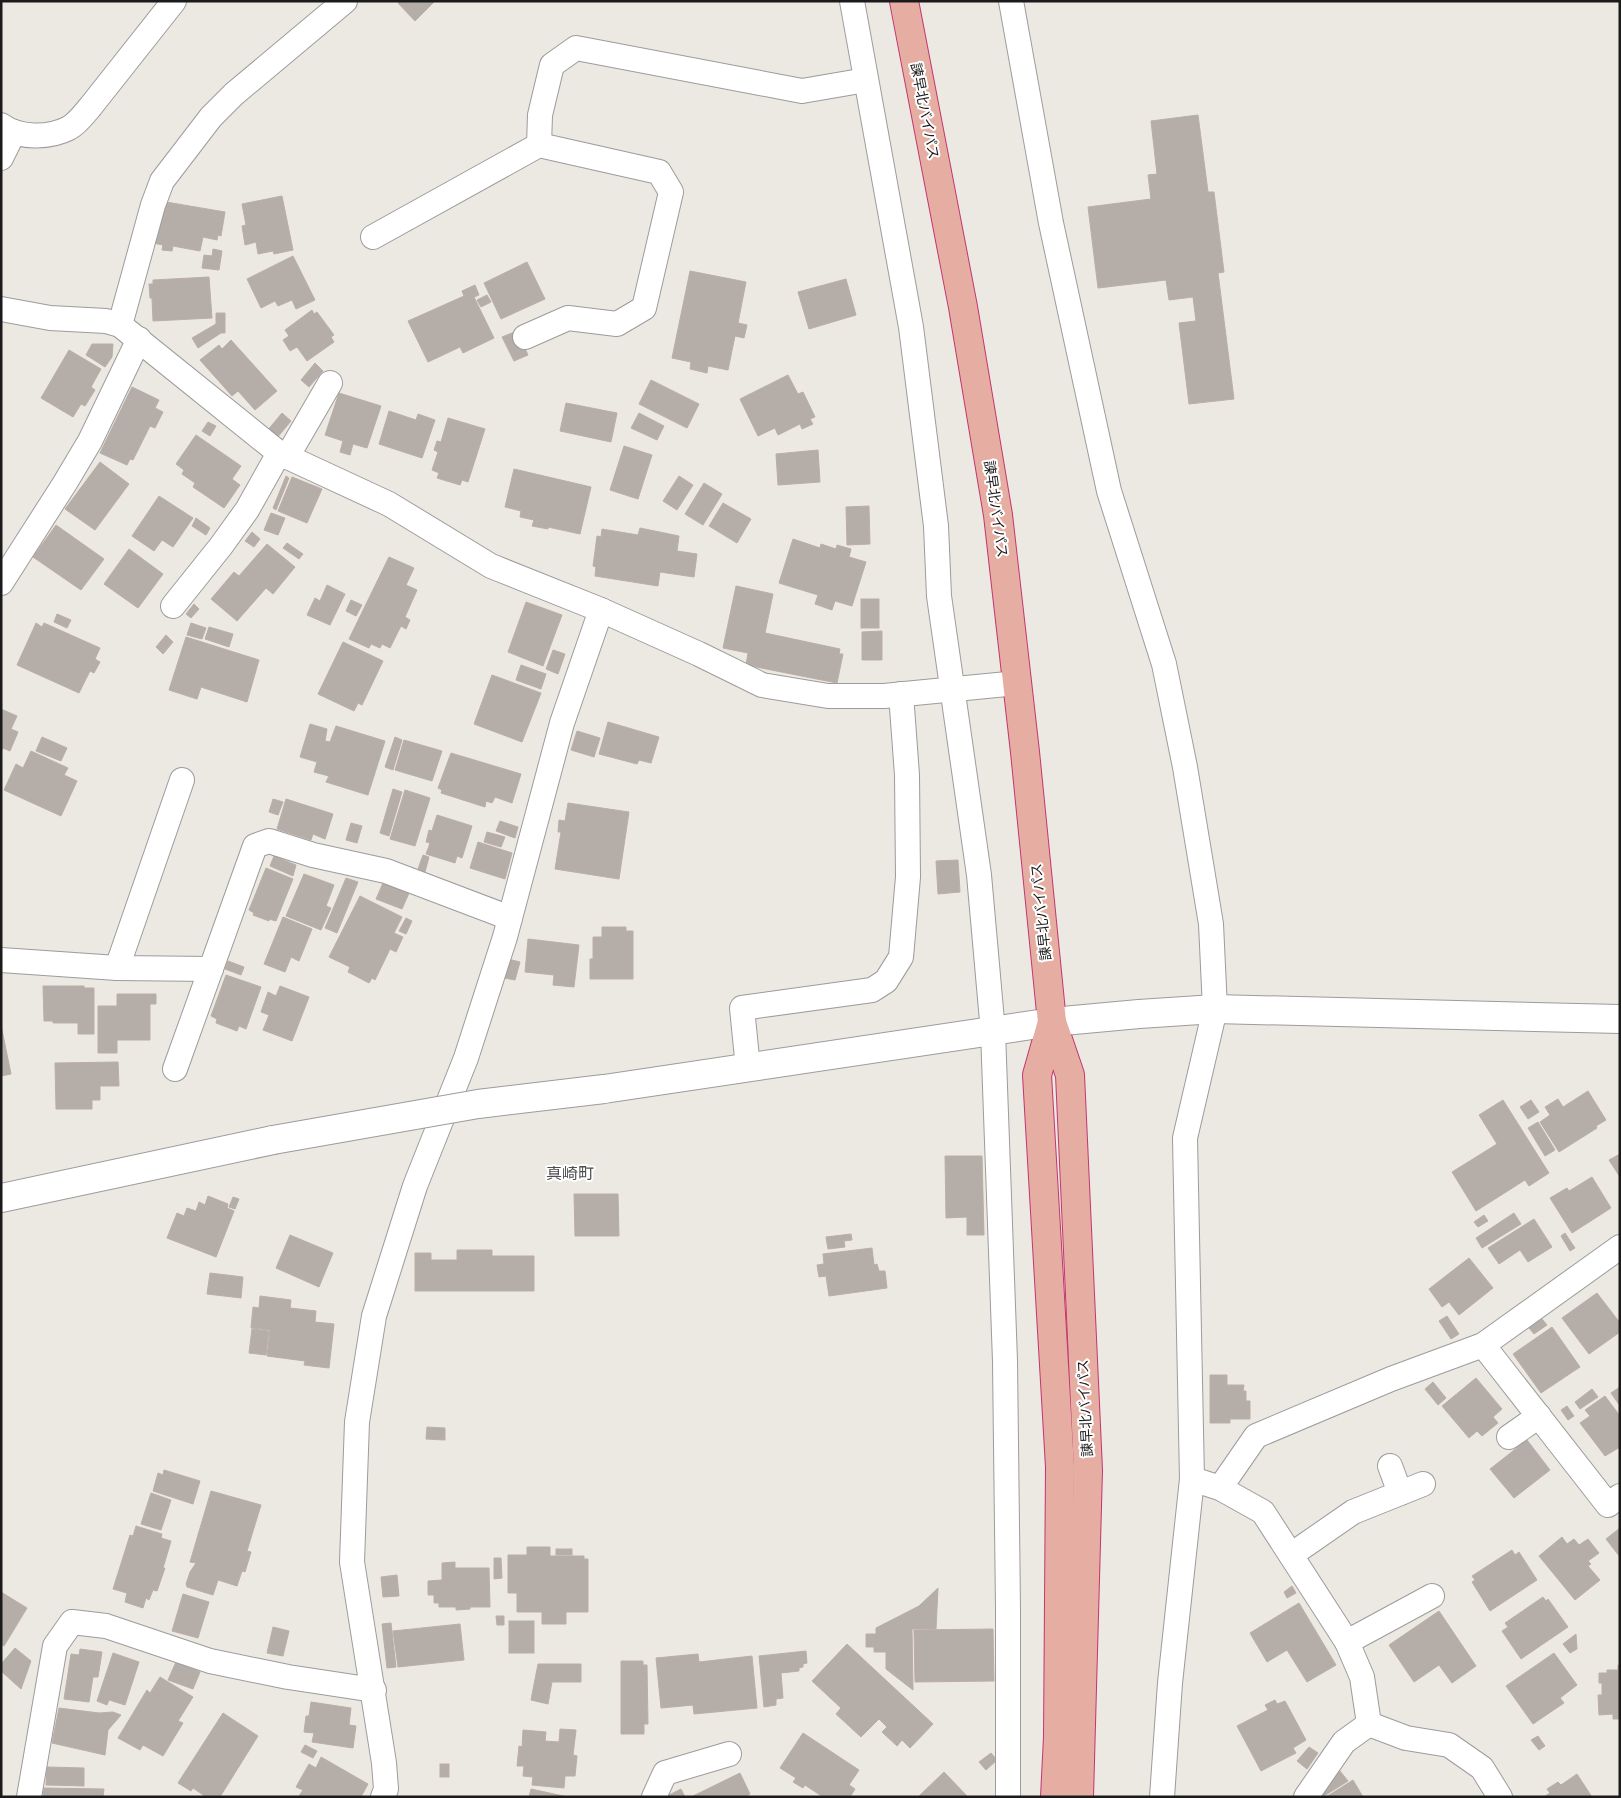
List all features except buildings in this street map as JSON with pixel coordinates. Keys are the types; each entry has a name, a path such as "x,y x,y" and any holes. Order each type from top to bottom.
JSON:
{"highway":[{"name":"諫早北バイパス","path":"904,1 963,307 996,506 1018,683 1052,1022 1070,1075 1088,1470 1079,1797"},
{"name":"諫早北バイパス","path":"1052,1022 1037,1075 1060,1467 1058,1737 1055,1797"}],"street":[{"path":"1,158 8,129 36,136 69,128 80,119 174,1"},
{"path":"120,325 153,206 162,181 211,118 234,94 345,1"},
{"path":"852,1 911,328 936,526 939,596 979,875 993,1032 1005,1361 1008,1797"},
{"path":"1011,1 1051,223 1109,491 1164,664 1185,766 1211,924 1215,1009 1185,1138 1192,1479 1170,1683 1162,1797"},
{"path":"539,145 540,115 552,65 576,48 802,91 866,80"},
{"path":"373,237 539,145 659,172 671,192 644,308 617,324 568,318 525,337"},
{"path":"1,309 50,318 106,321 120,325 283,455 389,504 491,566 600,610 699,654 762,685 828,696 901,694 1018,683"},
{"path":"1,583 90,441 139,339"},
{"path":"173,606 247,510 330,383"},
{"path":"383,1797 386,1789 384,1763 374,1690 352,1562 357,1422 374,1316 415,1186 466,1058 510,918 562,723 600,610"},
{"path":"748,1068 742,1008 872,990 886,981 901,958 908,877 907,775 901,694"},
{"path":"117,968 182,780"},
{"path":"175,1069 255,846 270,841 313,855 386,870 510,918"},
{"path":"1,960 117,968 211,969"},
{"path":"1,1198 272,1140 478,1104 604,1089 1052,1022 1215,1009 1620,1018"},
{"path":"1220,1488 1256,1436 1391,1379 1483,1345 1620,1247"},
{"path":"1483,1345 1608,1505 1620,1496"},
{"path":"1509,1437 1538,1416"},
{"path":"1390,1466 1400,1493"},
{"path":"1192,1479 1220,1488 1263,1512 1347,1642 1362,1677 1369,1724"},
{"path":"1291,1555 1353,1512 1423,1484"},
{"path":"1347,1642 1432,1596"},
{"path":"29,1797 55,1646 72,1622 106,1626 210,1661 288,1677 374,1690"},
{"path":"1306,1797 1344,1742 1369,1724"},
{"path":"1369,1724 1406,1738 1449,1744 1482,1768 1500,1797"},
{"path":"654,1797 665,1773 729,1754"}],"district":[{"name":"真崎町","path":"570,1173"}]}
